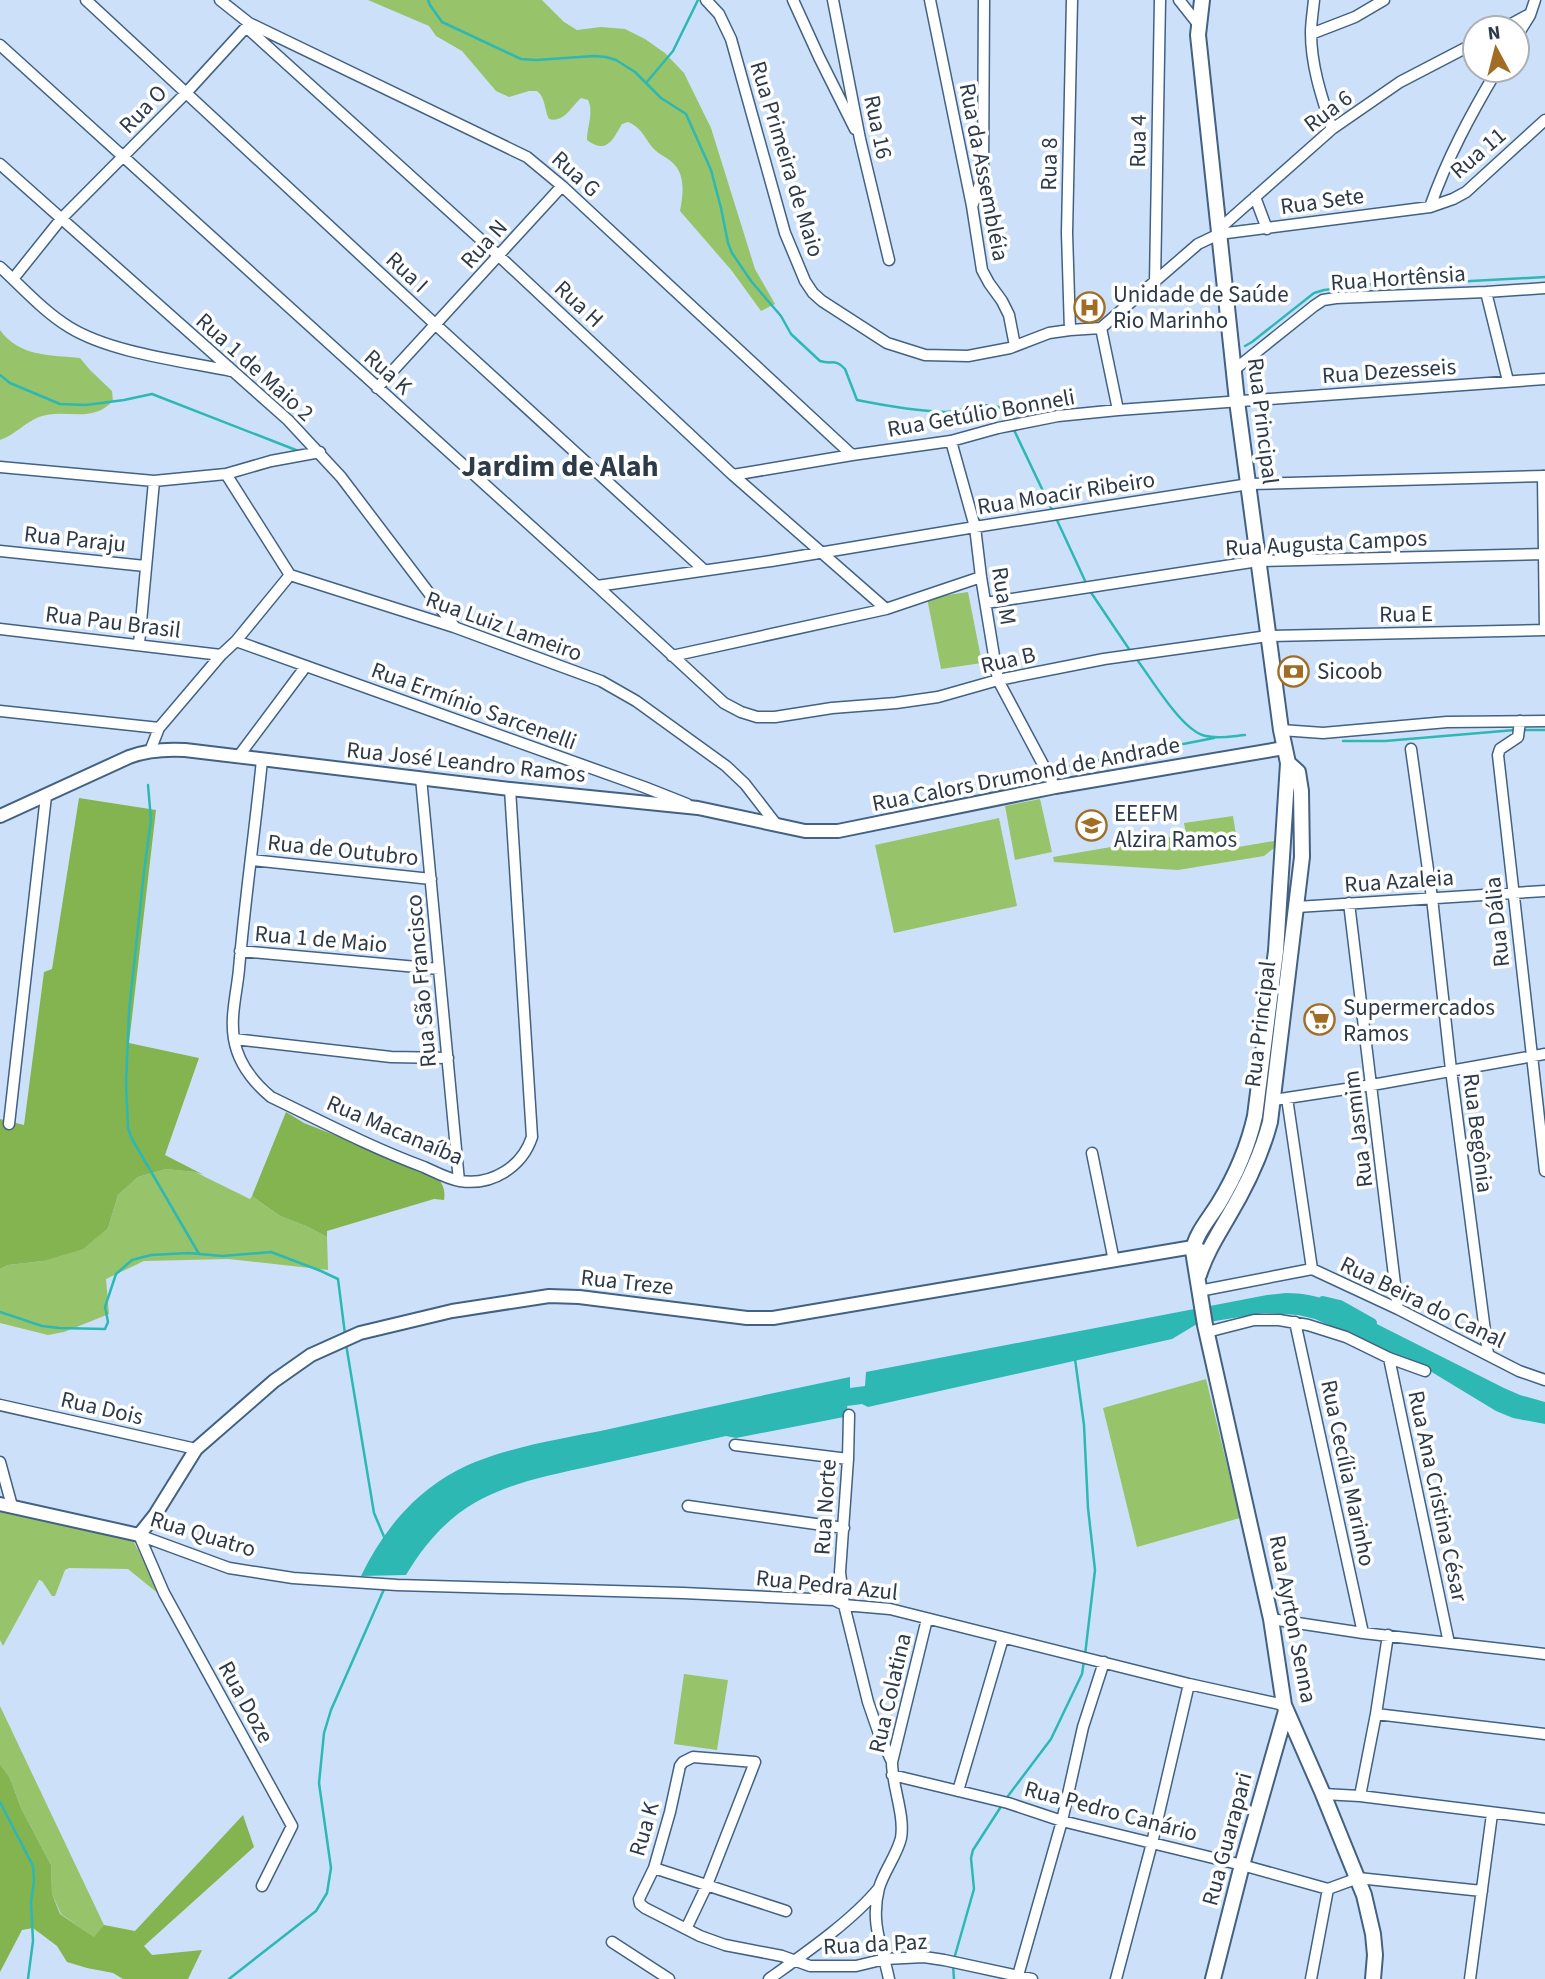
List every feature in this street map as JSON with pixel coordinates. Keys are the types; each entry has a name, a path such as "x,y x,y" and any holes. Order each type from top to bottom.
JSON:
{"main road":[{"name":"Rua Principal","path":"1193,1247 1240,1163 1249,1142 1255,1116 1276,951 1288,763 1282,739 1237,401 1198,23 1202,0"},
{"name":"Rua Principal","path":"1199,1290 1209,1250 1262,1150 1280,1099 1302,857 1301,791 1298,772 1288,763"},
{"path":"1193,1247 1199,1290"},
{"name":"Rua Ayrton Senna","path":"1199,1290 1271,1619 1285,1708 1358,1878 1373,1934 1373,1979"},
{"name":"Rua Guarapari","path":"1213,1979 1285,1708"}],"street":[{"name":"Rua I","path":"86,0 704,570"},
{"name":"Rua G","path":"220,0 248,25 527,157 562,186 852,455"},
{"name":"Rua Primeira de Maio","path":"706,0 719,14 731,39 785,233 804,281 813,293 856,325 887,343 925,355 968,356 992,353 1049,333 1101,328"},
{"path":"793,0 860,139"},
{"name":"Rua 16","path":"833,0 860,139 889,260"},
{"name":"Rua da Assembléia","path":"930,0 972,206 982,270 1003,301 1009,315 1015,346"},
{"path":"972,206 983,175 984,0"},
{"name":"Rua 8","path":"1070,330 1067,233 1072,0"},
{"name":"Rua 4","path":"1155,283 1160,0"},
{"path":"1179,0 1198,23"},
{"path":"1314,0 1311,33 1316,74 1332,129"},
{"path":"1311,33 1336,26 1384,0"},
{"name":"Rua O","path":"13,279 61,219 124,158 248,25"},
{"name":"Rua H","path":"248,25 733,475 886,609"},
{"name":"Rua K","path":"0,45 724,703 757,717"},
{"name":"Rua 6","path":"1219,232 1332,129 1400,82 1461,50"},
{"path":"1430,206 1440,177 1489,84"},
{"name":"Rua 11","path":"1430,206 1466,192 1545,120"},
{"name":"Rua 1 de Maio 2","path":"0,164 288,420 320,452 454,627"},
{"name":"Rua N","path":"377,388 562,186"},
{"path":"1255,197 1267,229"},
{"name":"Rua Sete","path":"1219,232 1267,229 1430,206"},
{"path":"1118,410 1101,328 1198,244 1219,232"},
{"path":"0,267 49,312 68,327 89,338 121,348 232,371"},
{"name":"Rua Hortênsia","path":"1234,370 1323,300 1545,288"},
{"path":"1486,292 1508,381"},
{"name":"Rua Dezesseis","path":"1237,401 1545,379"},
{"name":"Rua Getúlio Bonneli","path":"733,475 951,441 1058,416 1237,401"},
{"name":"Rua M","path":"951,441 975,527 998,680 1055,788"},
{"path":"0,467 154,481 226,474 271,461 320,452"},
{"path":"150,751 159,728 290,575 226,474"},
{"path":"1544,476 1545,630"},
{"name":"Rua Moacir Ribeiro","path":"597,586 1249,484 1544,476"},
{"path":"139,644 154,481"},
{"name":"Rua Paraju","path":"0,551 145,566"},
{"name":"Rua Augusta Campos","path":"986,603 1258,561 1544,554"},
{"name":"Rua Luiz Lameiro","path":"290,575 454,627 619,690 726,766 745,783 776,824"},
{"path":"672,656 886,609 981,577"},
{"name":"Rua Pau Brasil","path":"0,629 221,655"},
{"name":"Rua E","path":"1268,636 1545,630"},
{"name":"Rua B","path":"757,717 938,697 998,680 1104,659 1268,636"},
{"name":"Rua Ermínio Sarcenelli","path":"236,641 698,808"},
{"path":"238,757 306,666"},
{"path":"0,711 159,728"},
{"path":"1282,739 1447,722 1520,726 1545,720"},
{"name":"Rua Dália","path":"1520,726 1516,739 1500,749 1497,755 1545,1171"},
{"name":"Rua Calors Drumond de Andrade","path":"776,824 805,831 838,831 1282,739"},
{"name":"Rua Begônia","path":"1411,749 1488,1354"},
{"name":"Rua José Leandro Ramos","path":"0,816 128,757 150,751 185,750 510,789 698,808 776,824"},
{"name":"Rua Macanaíba","path":"262,760 233,1009 234,1039 240,1058 256,1085 271,1097 403,1159 460,1181 480,1180 504,1173 518,1163 532,1137 510,789"},
{"name":"Rua São Francisco","path":"421,778 460,1181"},
{"path":"9,1124 46,796"},
{"name":"Rua de Outubro","path":"252,860 431,879"},
{"name":"Rua Azaleia","path":"1297,907 1545,891"},
{"name":"Rua Jasmim","path":"1349,903 1398,1309"},
{"name":"Rua 1 de Maio","path":"240,951 439,969"},
{"path":"234,1039 391,1057 448,1058"},
{"path":"1312,1269 1280,1099 1545,1054"},
{"path":"1092,1153 1114,1261"},
{"path":"1193,1247 1209,1250"},
{"name":"Rua Treze","path":"139,1535 155,1515 196,1449 274,1381 311,1355 360,1333 452,1311 549,1296 579,1297 747,1318 774,1318 1193,1247"},
{"name":"Rua Beira do Canal","path":"1199,1290 1312,1269 1398,1309 1519,1371 1545,1380"},
{"path":"1206,1329 1254,1321 1296,1322 1346,1336 1389,1358 1425,1371"},
{"name":"Rua Cecília Marinho","path":"1296,1322 1363,1633"},
{"name":"Rua Ana Cristina César","path":"1389,1358 1450,1643"},
{"name":"Rua Dois","path":"0,1405 196,1449"},
{"name":"Rua Norte","path":"849,1415 840,1572 844,1605 868,1702 892,1762"},
{"path":"735,1445 848,1459"},
{"path":"0,1462 6,1505"},
{"name":"Rua Quatro","path":"6,1505 139,1535 229,1568 293,1578 397,1584"},
{"path":"688,1506 844,1528"},
{"name":"Rua Doze","path":"139,1535 164,1594 292,1826 262,1886"},
{"name":"Rua Pedra Azul","path":"397,1584 683,1592 834,1600 844,1605 890,1609 1285,1708"},
{"name":"Rua Colatina","path":"889,1979 874,1917 879,1888 901,1839 892,1762 928,1619"},
{"path":"1271,1619 1363,1633 1545,1654"},
{"path":"1360,1796 1388,1635"},
{"path":"958,1791 1003,1638"},
{"path":"1018,1977 1062,1821 1083,1727 1104,1662"},
{"path":"1116,1979 1152,1843 1189,1684"},
{"path":"1376,1714 1545,1734"},
{"name":"Rua K","path":"645,1908 639,1899 654,1868 680,1766 693,1757 755,1762 707,1885"},
{"name":"Rua Pedro Canário","path":"892,1775 1008,1803 1062,1821 1328,1889"},
{"path":"1323,1794 1360,1796 1545,1819"},
{"path":"1470,1979 1492,1814"},
{"path":"654,1868 786,1911"},
{"path":"1311,1979 1328,1889 1358,1878 1482,1891"},
{"path":"686,1928 707,1885"},
{"path":"769,1979 870,1899 879,1888"},
{"name":"Rua da Paz","path":"645,1908 725,1945 795,1960 810,1966 856,1966 908,1957 944,1960 1031,1979"},
{"path":"612,1942 669,1979"},
{"path":"808,1979 810,1966"}],"shaded area":[{"path":"368,0 542,0 564,22 577,30 601,27 625,29 665,53 684,73 711,128 755,269 775,304 761,311 732,271 680,211 682,186 677,168 655,150 637,128 628,122 622,124 609,143 600,146 594,144 587,140 590,115 588,100 581,98 559,119 549,119 542,97 537,91 509,97 496,91 462,51 436,36 429,26"},
{"path":"0,330 8,339 26,350 80,358 112,391 113,401 104,408 86,414 48,414 39,417 0,440"},
{"path":"968,592 982,663 941,669 927,598"},
{"path":"79,798 156,810 129,1043 199,1058 165,1155 204,1175 166,1169 138,1177 118,1195 108,1228 83,1249 43,1261 8,1265 0,1269 0,1119 24,1125 44,972 52,969"},
{"path":"1040,799 1052,852 1015,860 1005,806"},
{"path":"1233,816 1238,847 1280,840 1279,844 1264,856 1178,870 1054,862 1053,857 1186,834 1184,823"},
{"path":"999,818 1017,906 894,933 875,845"},
{"path":"286,1112 304,1123 434,1174 443,1186 444,1200 434,1199 327,1231 327,1237 280,1216 252,1196"},
{"path":"166,1169 195,1172 250,1199 252,1196 280,1216 327,1237 328,1270 228,1259 144,1261 106,1279 109,1314 64,1332 48,1335 0,1323 0,1269 8,1265 43,1261 108,1228 118,1195 138,1177"},
{"path":"1286,1293 1310,1295 1333,1302 1504,1388 1545,1402 1545,1424 1513,1418 1496,1411 1430,1371 1315,1319 1264,1313 1197,1324 1172,1339 868,1407 862,1404 847,1406 849,1415 844,1417 736,1438 726,1436 536,1479 487,1496 465,1509 444,1526 406,1575 361,1576 389,1530 426,1491 440,1480 472,1463 509,1451 850,1377 850,1388 865,1386 866,1372"},
{"path":"1206,1379 1240,1518 1137,1547 1103,1408"},
{"path":"0,1507 133,1540 160,1595 128,1569 69,1568 65,1570 55,1596 52,1596 39,1580 3,1646 0,1640"},
{"path":"684,1674 728,1680 717,1750 674,1744"},
{"path":"0,1706 104,1925 95,1938 61,1914 52,1894 51,1865 21,1808 10,1778 0,1764"},
{"path":"0,1764 10,1778 21,1808 51,1865 52,1894 60,1914 94,1937 104,1925 135,1931 243,1815 254,1847 144,1946 152,1955 202,1950 188,1979 123,1979 113,1973 67,1962 57,1946 33,1928 22,1930 0,1972"}],"waterway":[{"path":"428,0 442,22 521,59 606,57 635,72 661,98 686,114 711,170 732,253 751,281 781,316 791,334 820,361 842,366 857,400 945,412 989,405 1004,409 1053,512"},
{"path":"646,83 673,51 698,0"},
{"path":"1245,346 1314,293 1324,290 1381,283 1437,285 1545,277"},
{"path":"0,375 10,383 60,404 86,405 152,394 301,452"},
{"path":"1056,518 1087,585"},
{"path":"1090,591 1131,652"},
{"path":"1135,657 1187,725 1206,736 1245,735"},
{"path":"1343,741 1385,741 1515,730"},
{"path":"1521,730 1545,730"},
{"path":"1049,770 1214,738"},
{"path":"909,802 974,790 1004,779 1042,772"},
{"path":"148,785 151,820 129,1011 126,1083 128,1128 199,1254"},
{"path":"0,1312 42,1326 105,1329 108,1322 105,1307 116,1274 132,1260 151,1255 189,1253 222,1256 271,1252 338,1279 345,1334"},
{"path":"1323,1301 1340,1305 1372,1323"},
{"path":"346,1344 374,1513 385,1539"},
{"path":"1075,1359 1084,1425 1088,1508 1095,1570 1085,1655"},
{"path":"229,1979 316,1911 327,1893 331,1868 319,1783 324,1733 331,1710 385,1587"},
{"path":"1005,1800 1051,1739 1082,1674 1084,1661"},
{"path":"0,1802 33,1866 33,1941 28,1979"},
{"path":"954,1959 974,1889 971,1858 973,1850 1002,1805"},
{"path":"953,1965 954,1979"}],"place":[{"name":"Unidade de Saúde Rio Marinho","path":"1090,307"},
{"name":"Sicoob","path":"1294,671"},
{"name":"EEEFM Alzira Ramos","path":"1091,826"},
{"name":"Supermercados Ramos","path":"1320,1020"}],"district":[{"name":"Jardim de Alah","path":"560,466"}]}
